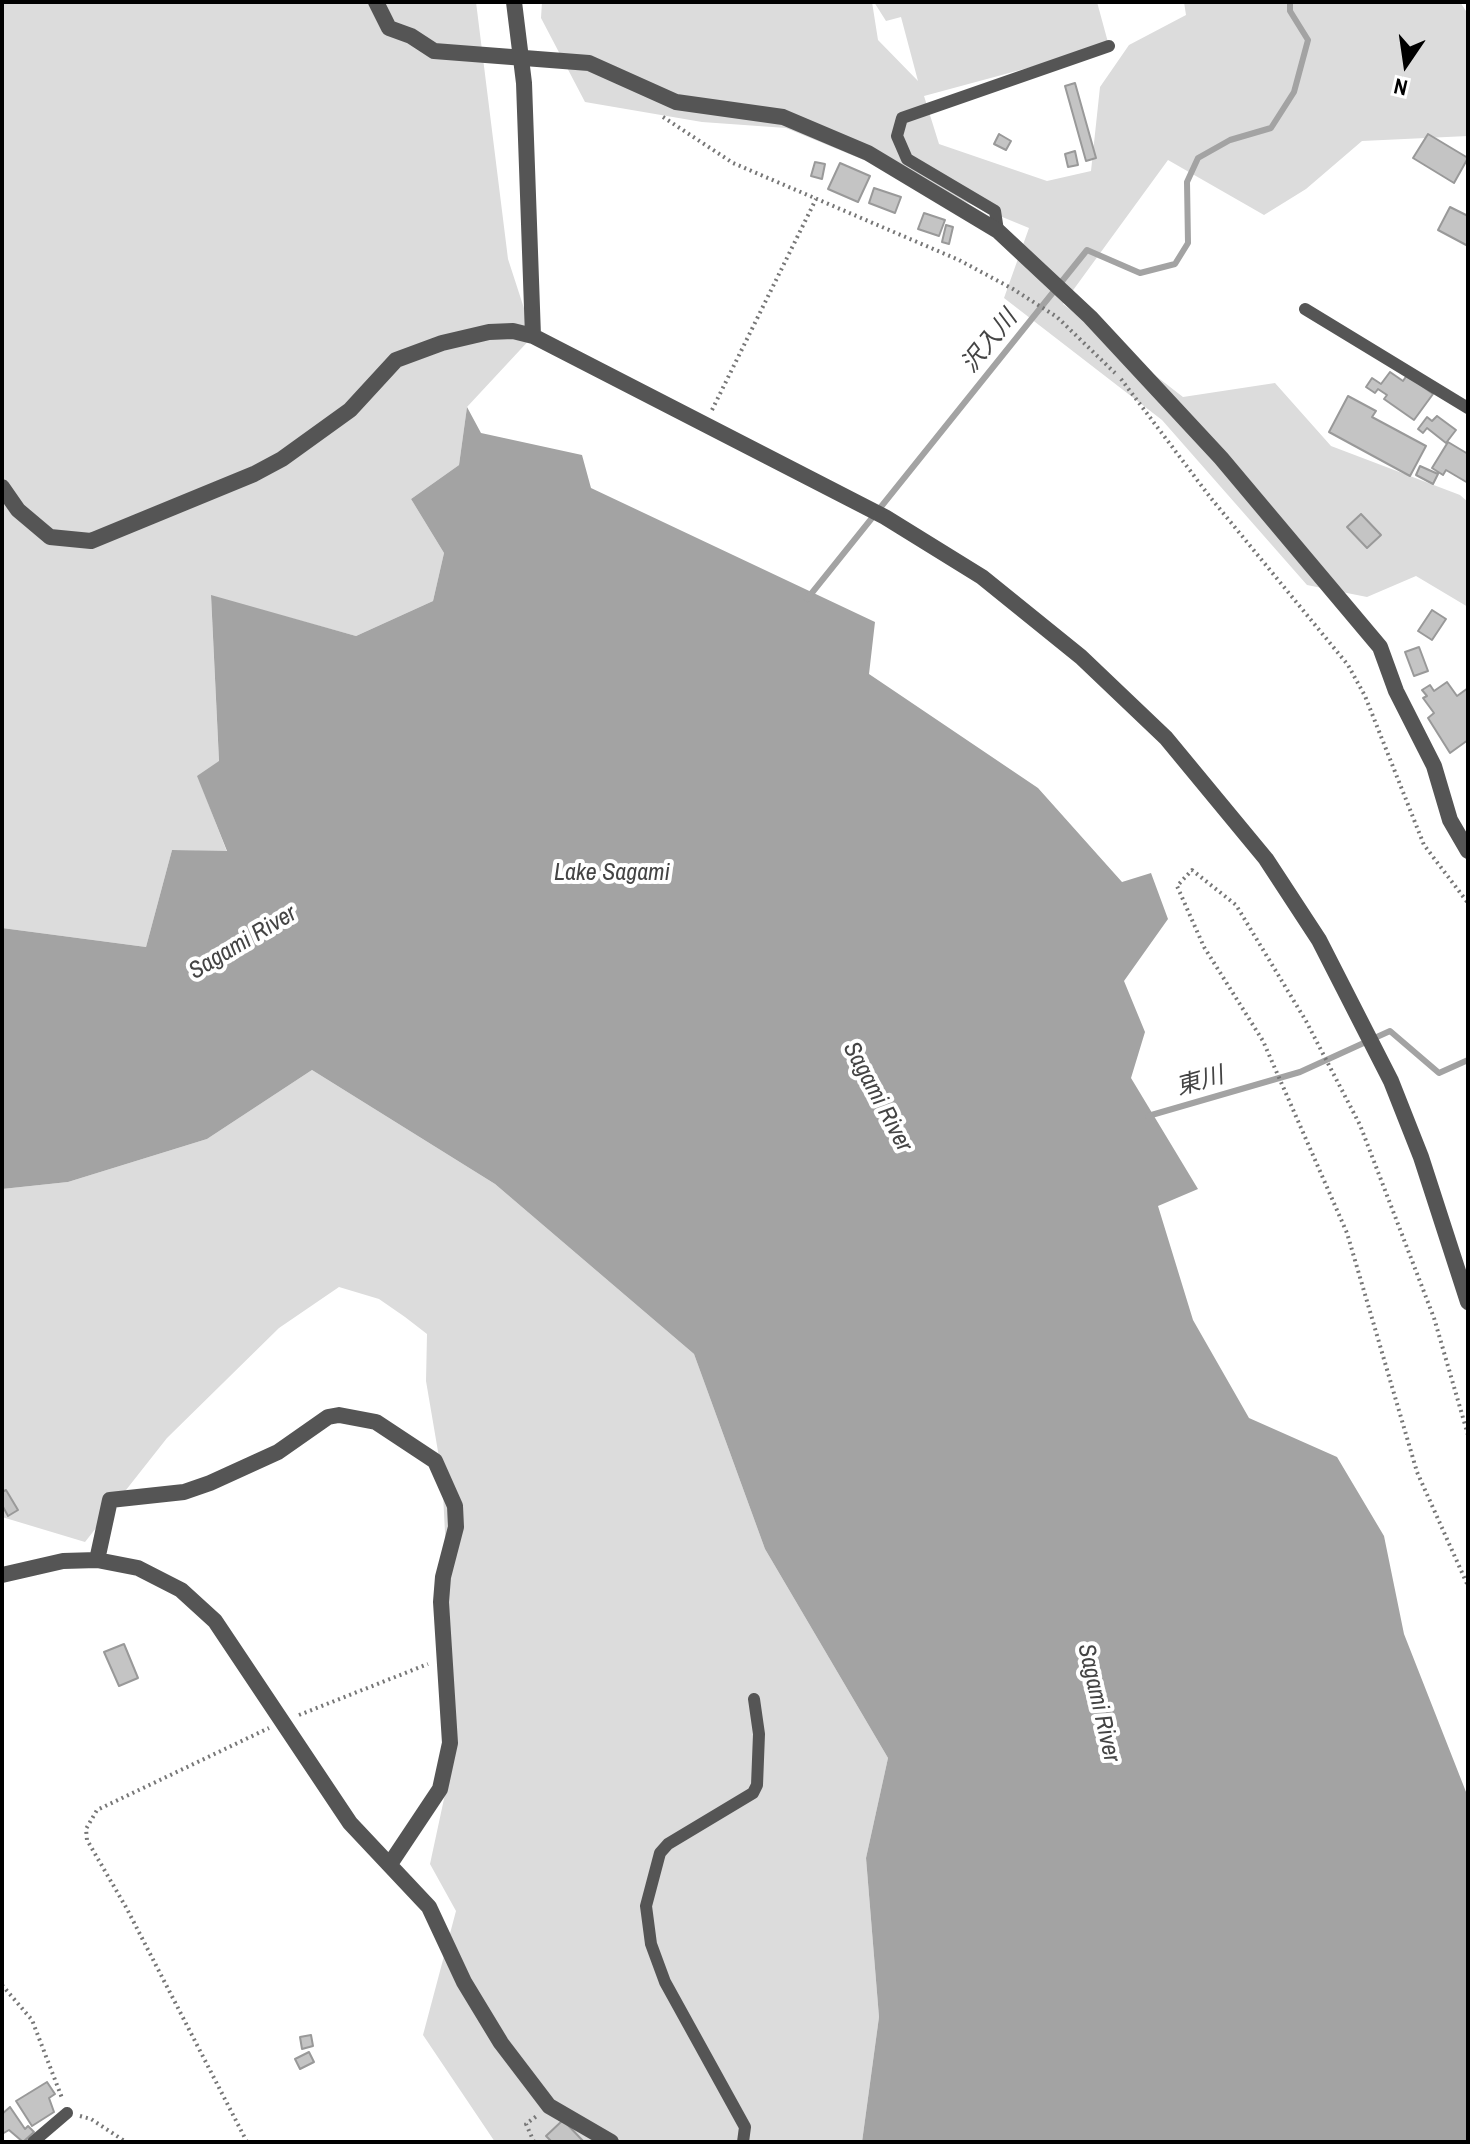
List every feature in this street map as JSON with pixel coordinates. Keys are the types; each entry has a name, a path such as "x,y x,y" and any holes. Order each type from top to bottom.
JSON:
{"street":[{"path":"376,2 389,28 411,36 434,51 589,63 676,102 783,117 868,153 998,231 1090,317 1211,447 1380,647 1396,691 1434,766 1450,820 1468,851"},
{"path":"514,2 524,83 533,336"},
{"path":"2,487 18,510 50,537 91,541 254,474 319,435 350,410 396,360 418,349 489,332 513,331 533,336 704,427 787,465 885,517 982,577 1081,657 1203,779 1266,859 1319,940 1372,1040 1421,1157 1468,1302"},
{"path":"97,1560 110,1500 184,1492 210,1483 278,1452 328,1417 339,1415 376,1422 435,1461 445,1476 455,1506 456,1527 443,1577 444,1659 451,1710 446,1768 440,1789 390,1864"},
{"path":"2,1575 63,1561 97,1560 138,1568 181,1590 215,1621 350,1823 429,1907 479,2008 549,2106 611,2142"}],"lane":[{"path":"998,231 995,211 907,159 897,136 902,118 1109,46"},
{"path":"1305,309 1467,404"},
{"path":"743,2142 745,2127 665,1982 651,1944 646,1906 660,1853 668,1844 753,1793 757,1785 759,1734 754,1699"},
{"path":"33,2142 67,2113"}],"path":[{"path":"659,115 733,163 959,260 1013,289 1057,317 1120,377 1210,497 1348,665 1365,696 1424,845 1468,903"},
{"path":"704,427 816,199"},
{"path":"1468,1435 1434,1318 1360,1125 1306,1021 1236,905 1192,870 1177,886 1204,947 1263,1041 1347,1233 1417,1472 1468,1586"},
{"path":"247,2142 127,1909 87,1840 86,1829 97,1810 284,1721 417,1666 444,1659"},
{"path":"2,1985 32,2020 67,2113 91,2119 126,2142"},
{"path":"534,2142 526,2124 549,2106"}],"shaded area":[{"path":"2,2 476,2 508,259 533,336 467,407 459,465 411,499 444,553 433,601 356,636 211,596 219,762 198,777 227,852 172,850 146,947 2,928"},
{"path":"542,2 872,2 878,40 918,81 901,17 886,21 874,2 1097,2 1109,46 924,96 939,144 1047,181 1091,171 1100,87 1129,45 1186,15 1184,2 1460,2 1468,14 1468,136 1362,141 1306,189 1264,215 1168,160 1063,304 1183,397 1275,383 1331,446 1460,495 1468,502 1468,607 1416,576 1367,597 1307,585 1162,420 1004,298 1029,228 786,128 702,122 585,102 541,18"},
{"path":"312,1070 495,1184 694,1354 765,1549 888,1758 866,1858 879,2017 862,2142 495,2142 423,2035 456,1911 430,1864 456,1743 442,1475 426,1381 427,1334 405,1317 379,1299 339,1287 279,1328 167,1438 85,1542 2,1517 2,1189 68,1182 207,1139"}],"water":[{"name":"Lake Sagami","path":"467,407 481,433 582,455 591,488 875,622 869,674 1038,788 1122,882 1151,873 1168,919 1124,981 1145,1032 1131,1078 1198,1189 1158,1206 1193,1320 1249,1418 1337,1457 1384,1536 1404,1634 1468,1797 1468,2142 862,2142 879,2017 866,1858 888,1758 765,1549 694,1354 495,1184 312,1070 207,1139 68,1182 2,1189 2,928 146,947 172,850 227,851 197,776 219,761 211,595 356,636 433,601 444,553 411,499 459,465"}],"building":[{"path":"1075,83 1096,158 1086,161 1065,86"},
{"path":"999,134 1011,141 1006,150 994,144"},
{"path":"1428,134 1468,158 1454,183 1413,158"},
{"path":"1075,151 1078,165 1068,167 1065,154"},
{"path":"815,162 825,164 822,179 811,176"},
{"path":"840,163 870,176 858,202 828,189"},
{"path":"874,188 901,197 895,213 869,203"},
{"path":"1450,207 1468,216 1468,246 1438,230"},
{"path":"924,213 945,220 939,236 918,229"},
{"path":"946,225 953,227 949,244 942,242"},
{"path":"1390,372 1403,381 1407,375 1433,394 1414,420 1384,399 1387,395 1378,389 1375,393 1366,387 1372,378 1381,384"},
{"path":"1348,396 1376,411 1372,417 1426,446 1410,476 1329,432"},
{"path":"1437,416 1456,430 1446,443 1427,428 1423,433 1418,429 1427,417 1432,421"},
{"path":"1448,442 1468,454 1468,483 1446,470 1443,475 1432,468"},
{"path":"1420,466 1438,474 1433,484 1416,475"},
{"path":"1361,514 1381,535 1367,548 1347,527"},
{"path":"1432,610 1446,619 1432,640 1418,631"},
{"path":"1419,647 1428,671 1414,676 1405,652"},
{"path":"1447,682 1457,696 1468,688 1468,740 1450,753 1428,718 1434,713 1423,698 1427,696 1422,690 1430,685 1434,691"},
{"path":"6,1490 18,1510 8,1516 2,1505 2,1492"},
{"path":"124,1644 138,1678 119,1686 104,1652"},
{"path":"311,2035 313,2046 302,2049 300,2037"},
{"path":"309,2052 314,2062 300,2069 295,2059"},
{"path":"47,2082 55,2094 49,2098 54,2112 32,2126 16,2101"},
{"path":"10,2107 25,2129 28,2126 34,2132 23,2142 9,2130 2,2134 2,2114"},
{"path":"563,2120 584,2142 552,2142 546,2136"}],"waterway":[{"name":"沢入川","path":"807,599 1087,250 1140,273 1175,264 1188,243 1187,182 1198,158 1230,140 1271,128 1294,92 1308,40 1290,11 1290,2"},
{"name":"東川","path":"1148,1116 1300,1072 1390,1031 1439,1073 1468,1060"}],"water label":[{"name":"Sagami River","path":"243,943"},
{"name":"Sagami River","path":"877,1097"},
{"name":"Sagami River","path":"1098,1703"}]}
